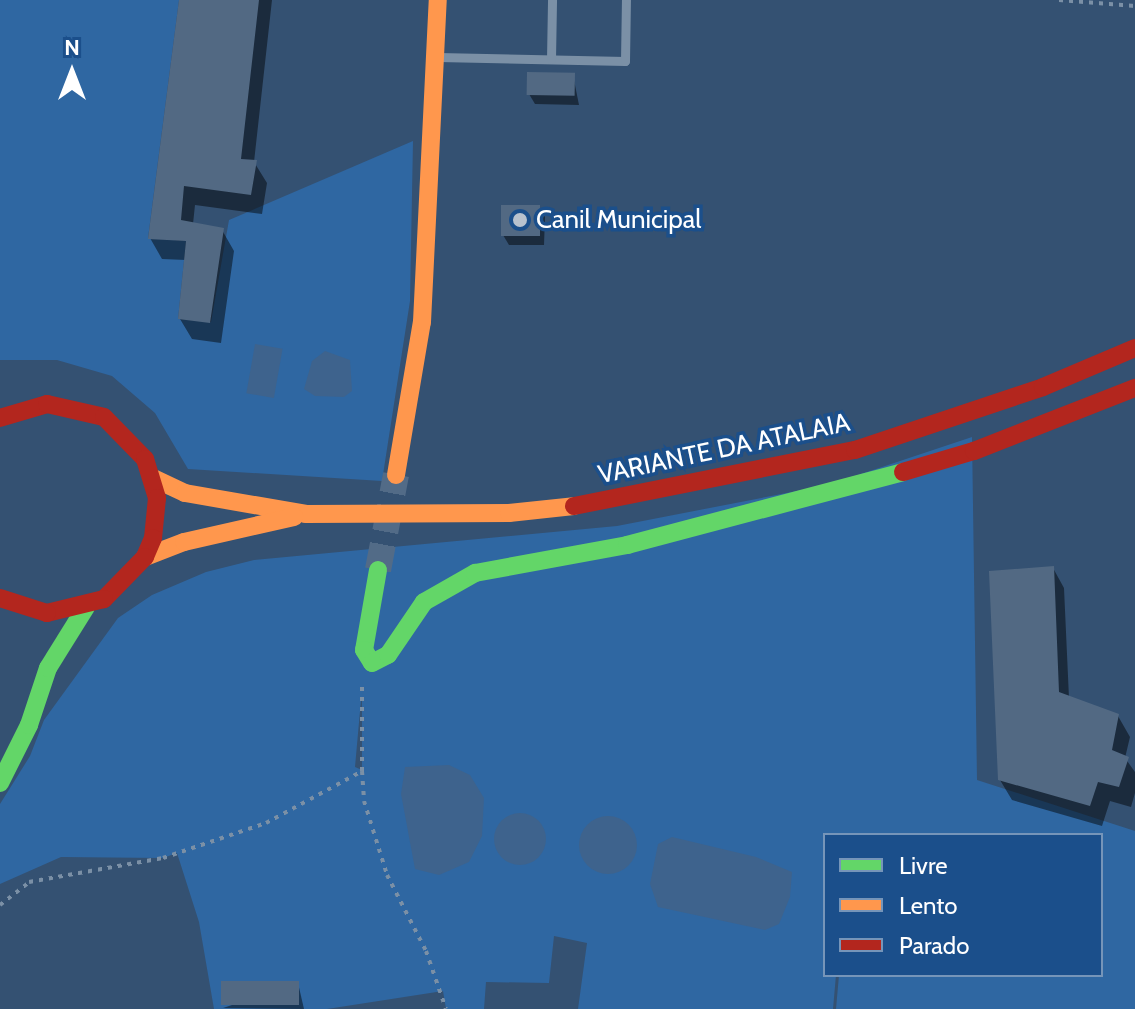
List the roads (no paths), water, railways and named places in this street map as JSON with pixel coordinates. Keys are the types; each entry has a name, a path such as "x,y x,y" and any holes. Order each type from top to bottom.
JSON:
{"main road":[{"path":"396,475 422,322 438,0"},
{"name":"VARIANTE DA ATALAIA","path":"153,478 185,493 306,514 509,513 736,479 855,450 1043,387 1135,348"},
{"path":"378,570 365,637 367,660 388,655 424,602 475,573 627,545 817,497 974,451 1135,388"},
{"path":"0,418 47,404 86,409 121,429 153,478 157,518 145,557 121,588 86,607 47,613 0,598"},
{"name":"VARIANTE DA ATALAIA","path":"145,557 184,542 306,514"},
{"path":"0,783 29,725 48,668 86,607"}],"lane":[{"path":"551,59 552,0"},
{"path":"435,57 625,61 626,0"}],"tunnel":[{"path":"378,570 396,475"}],"place":[{"name":"Canil Municipal","path":"520,220"}]}
